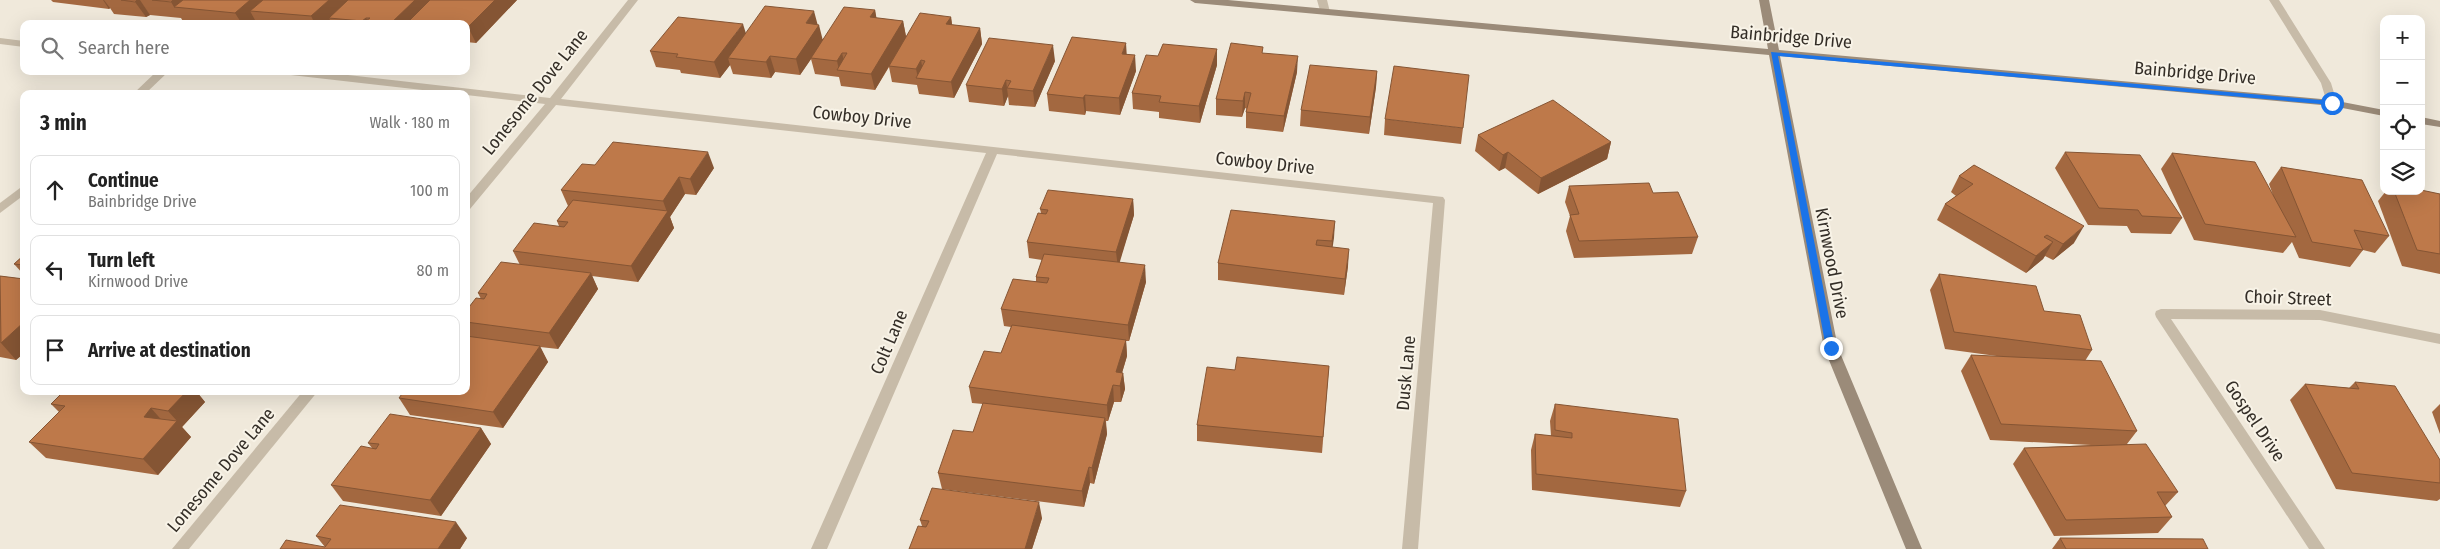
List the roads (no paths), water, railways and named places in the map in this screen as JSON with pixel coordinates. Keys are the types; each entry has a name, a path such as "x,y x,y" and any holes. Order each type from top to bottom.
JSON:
{"street":[{"name":"Lonesome Dove Lane","path":"470,201 554,100 633,0"},
{"name":"Bainbridge Drive","path":"1195,0 1774,54 2332,103 2380,112"},
{"path":"1322,0 1324,12"},
{"name":"Kirnwood Drive","path":"1764,0 1831,348 1914,549"},
{"path":"2274,0 2326,83 2332,103"},
{"path":"0,41 20,44"},
{"path":"143,90 159,75"},
{"name":"Cowboy Drive","path":"320,75 460,90"},
{"name":"Cowboy Drive","path":"470,91 1439,200"},
{"path":"2425,121 2440,124"},
{"name":"Colt Lane","path":"819,549 993,150"},
{"path":"0,209 20,192"},
{"name":"Dusk Lane","path":"1410,549 1439,200"},
{"name":"Choir Street","path":"2161,314 2320,315 2440,339"},
{"name":"Gospel Drive","path":"2161,314 2317,549"},
{"name":"Lonesome Dove Lane","path":"180,549 308,395"}]}
